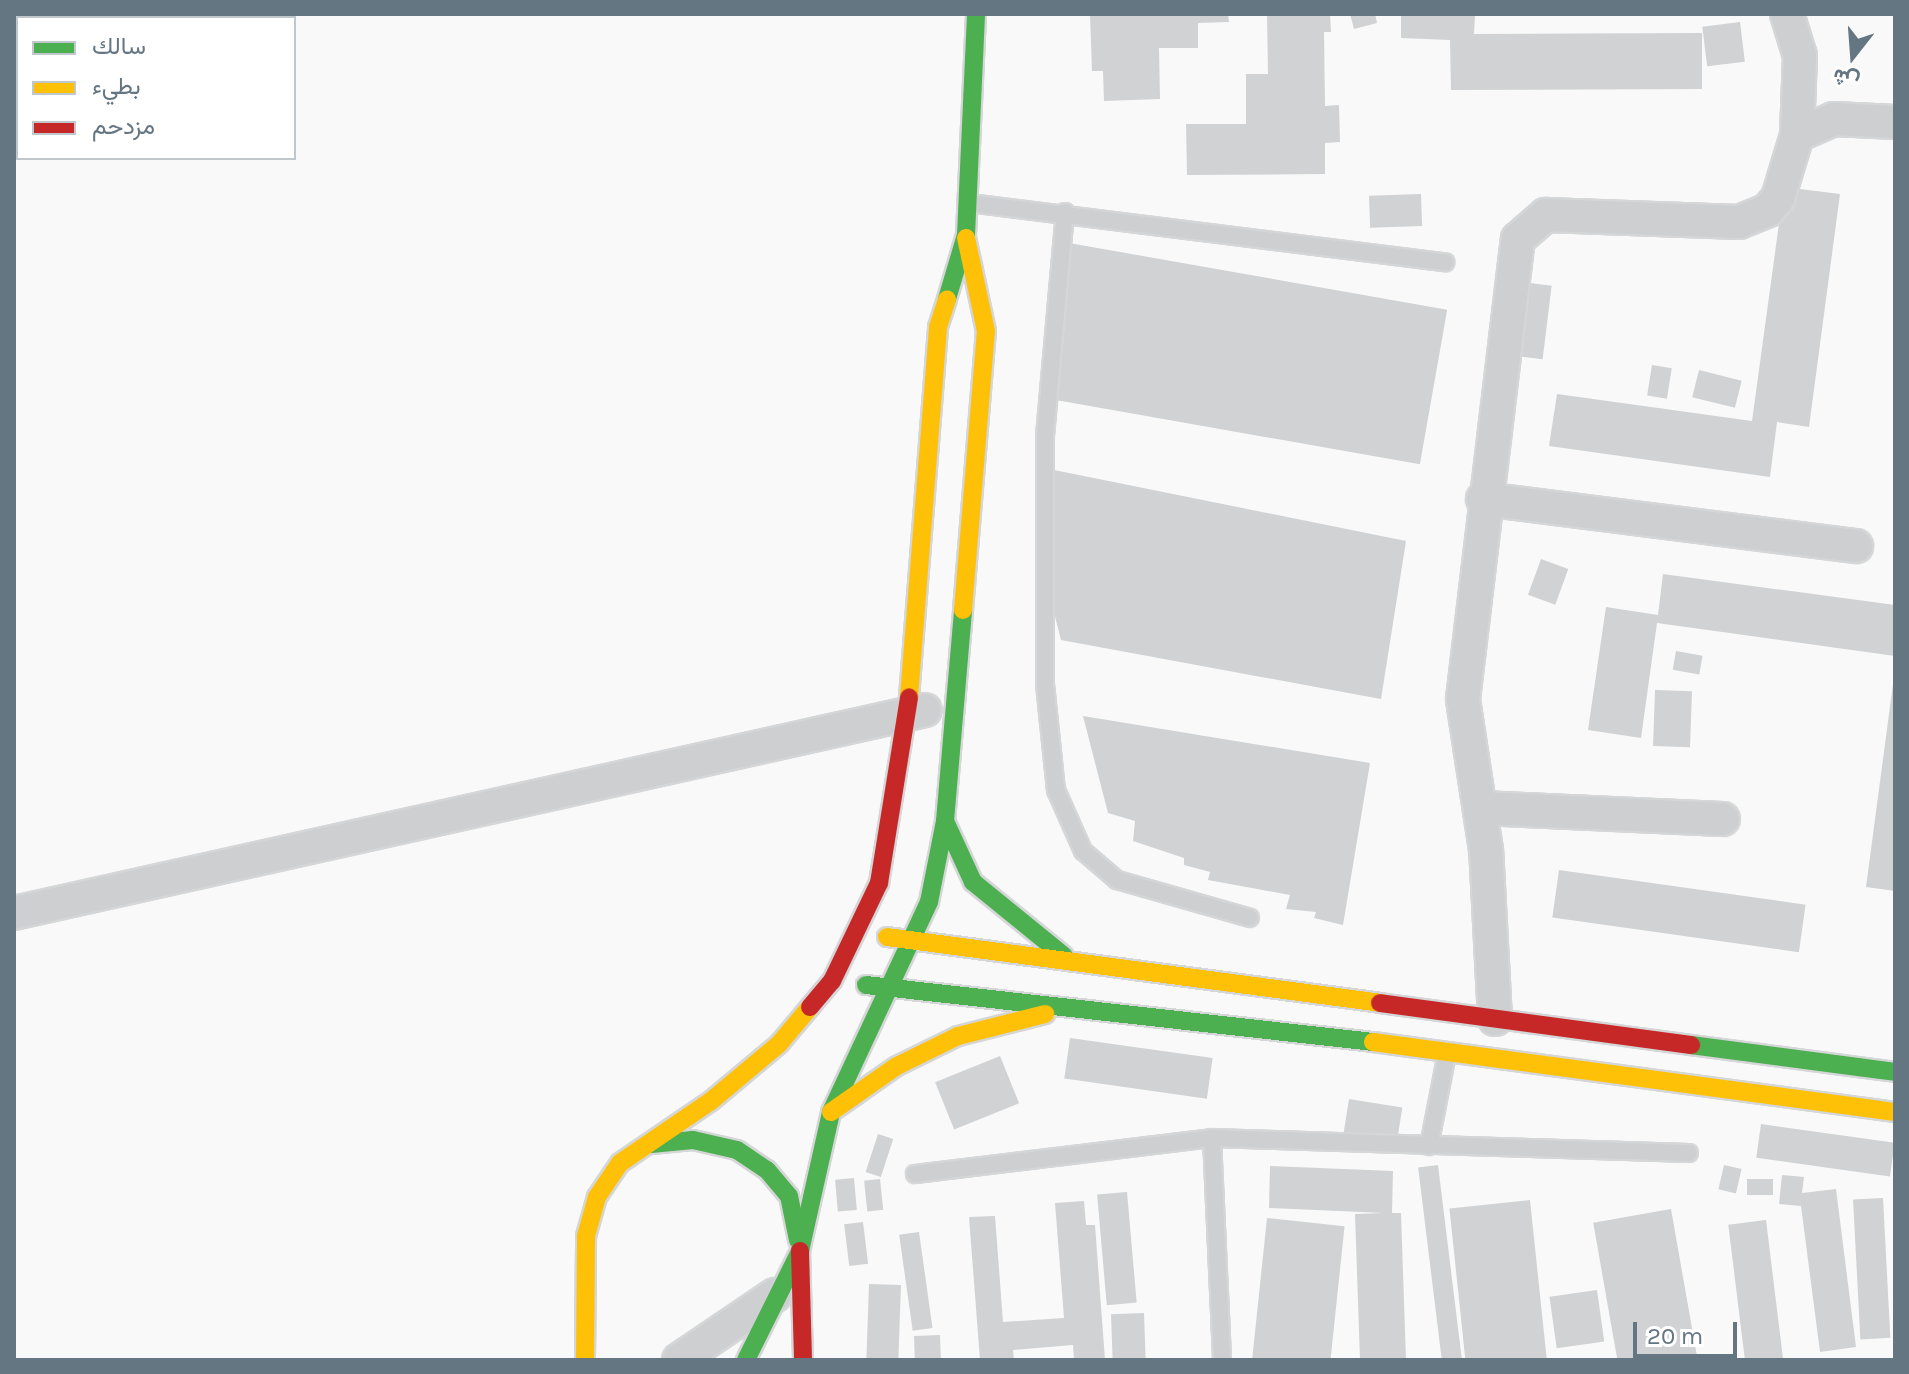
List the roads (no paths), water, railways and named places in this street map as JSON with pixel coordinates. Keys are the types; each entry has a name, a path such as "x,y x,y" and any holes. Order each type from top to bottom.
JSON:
{"main road":[{"path":"746,1360 788,1285 800,1251 831,1112 915,940 945,821 986,331 966,235 976,14"},
{"path":"585,1360 586,1236 597,1197 620,1163 651,1144 779,1044 832,981 859,934 893,827 908,711 938,327 966,235"},
{"path":"945,821 973,882 1070,959"},
{"path":"859,934 1070,959 1895,1072"},
{"path":"832,981 1447,1052 1895,1112"},
{"path":"831,1112 897,1066 958,1036 1068,1008"},
{"path":"651,1144 693,1140 737,1150 767,1170 789,1196 800,1251 803,1360"},
{"path":"565,1360 585,1327"}],"street":[{"path":"1495,1019 1481,808 1463,699 1483,499 1523,228 1546,215 1739,222 1768,210 1778,198 1797,135 1800,56 1787,14"},
{"path":"1797,135 1834,119 1895,122"},
{"path":"1483,499 1856,546"},
{"path":"14,913 908,711 953,709"},
{"path":"1481,808 1723,819"},
{"path":"679,1360 788,1285"}],"lane":[{"path":"967,203 1065,212 1445,262"},
{"path":"1065,212 1045,434 1045,684 1056,790 1083,851 1117,880 1250,918"},
{"path":"1429,1146 1457,1013"},
{"path":"1212,1138 1222,1360"},
{"path":"915,1174 1212,1138 1689,1153"}]}
